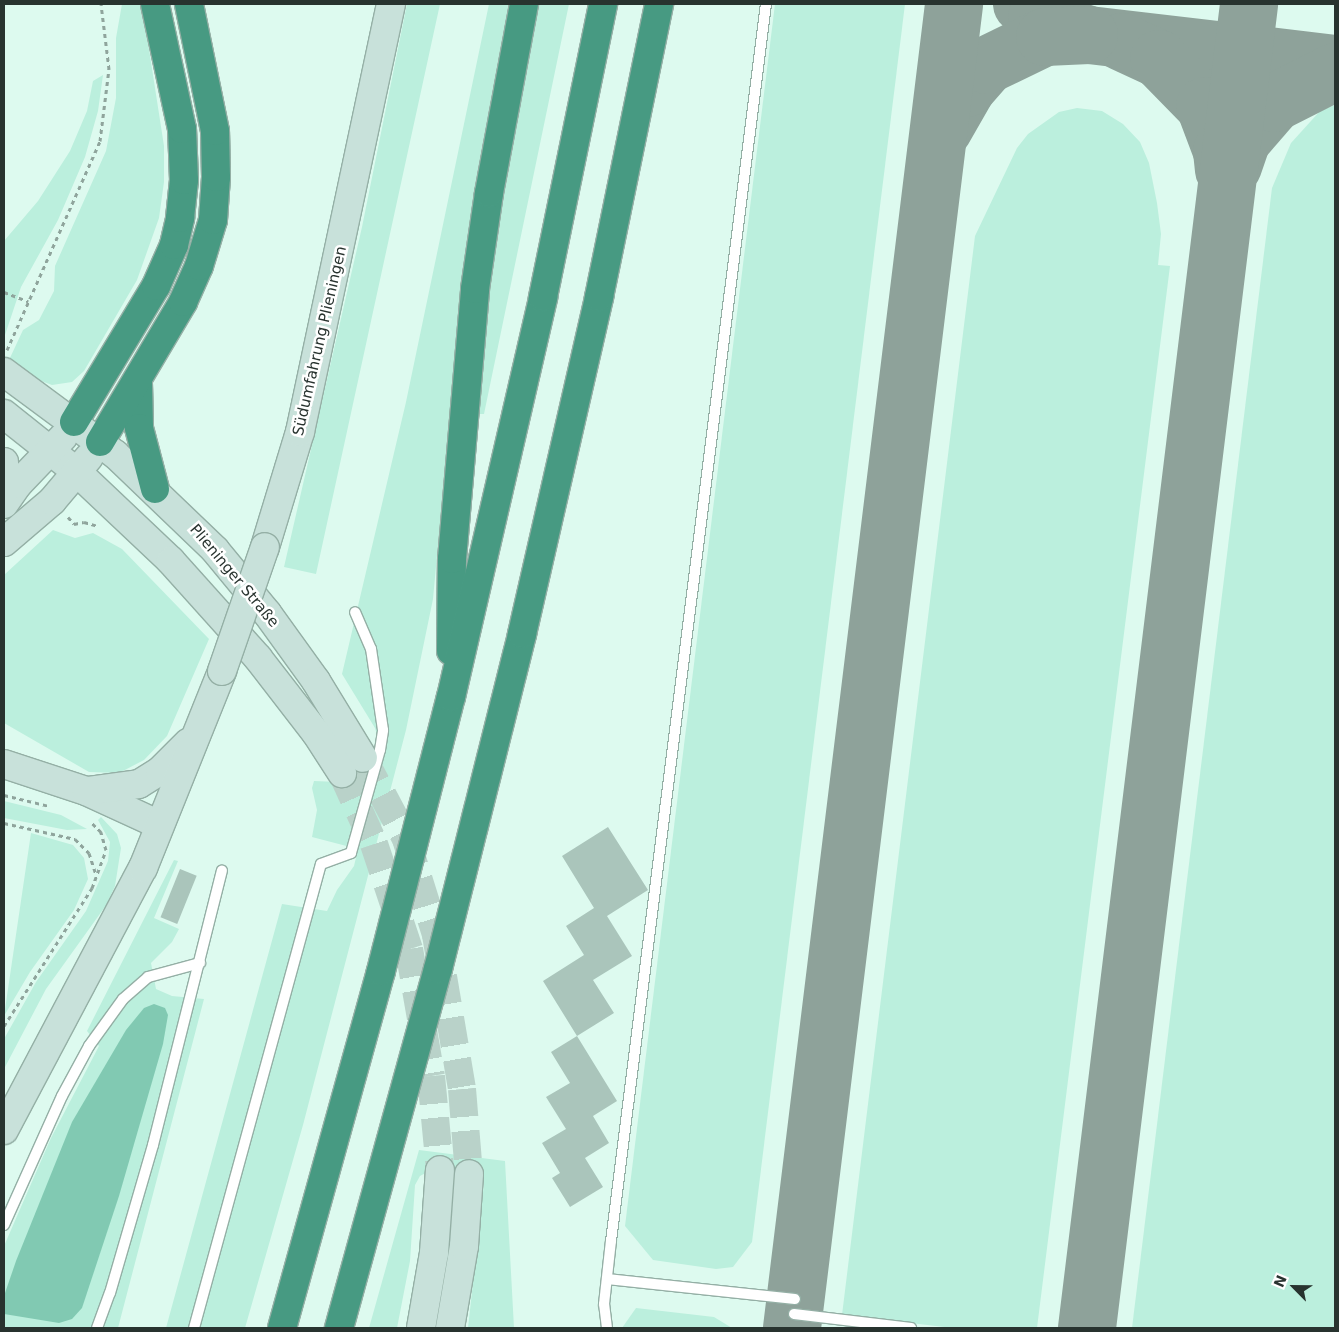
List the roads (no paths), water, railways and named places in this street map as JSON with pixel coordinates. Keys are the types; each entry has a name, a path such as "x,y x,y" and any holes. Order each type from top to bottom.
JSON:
{"highway":[{"path":"74,422 156,286 172,250 180,218 184,180 182,129 155,4"},
{"path":"100,442 138,381 191,286 213,220 216,177 215,131 189,4"},
{"path":"451,697 452,560 470,336 489,193 524,4"},
{"path":"282,1328 382,970 451,697 543,297 603,4"},
{"path":"339,1328 438,969 522,634 599,297 659,4"},
{"path":"138,381 137,416 155,489"}],"main road":[{"name":"Südumfahrung Plieningen","path":"4,1130 54,1031 115,925 160,825 222,671 265,548 300,432 391,4"},
{"name":"Plieninger Straße","path":"4,372 100,442 155,489 215,550 267,613 316,681 352,766 316,733 243,640 157,547 52,450 4,414"},
{"path":"4,504 18,484 52,450 74,422"},
{"path":"4,542 52,500 100,442"},
{"path":"4,462 4,500"},
{"path":"86,792 139,784 160,771 197,735"},
{"path":"4,764 86,792 160,825"},
{"path":"421,1328 434,1254 440,1170"},
{"path":"450,1328 464,1246 469,1174"}],"lane":[{"path":"607,1328 604,1304 607,1279 766,4"},
{"path":"194,1328 321,864 351,853 380,750 382,730 371,649 355,612"},
{"path":"97,1328 126,1239 200,963 222,871"},
{"path":"4,1225 62,1096 89,1046 123,999 148,978 200,963"},
{"path":"607,1279 795,1299"},
{"path":"794,1314 911,1328"}],"tunnel":[{"path":"363,758 406,839 436,935 462,1089 469,1174"},
{"path":"342,773 374,844 409,949 431,1076 440,1170"}]}
